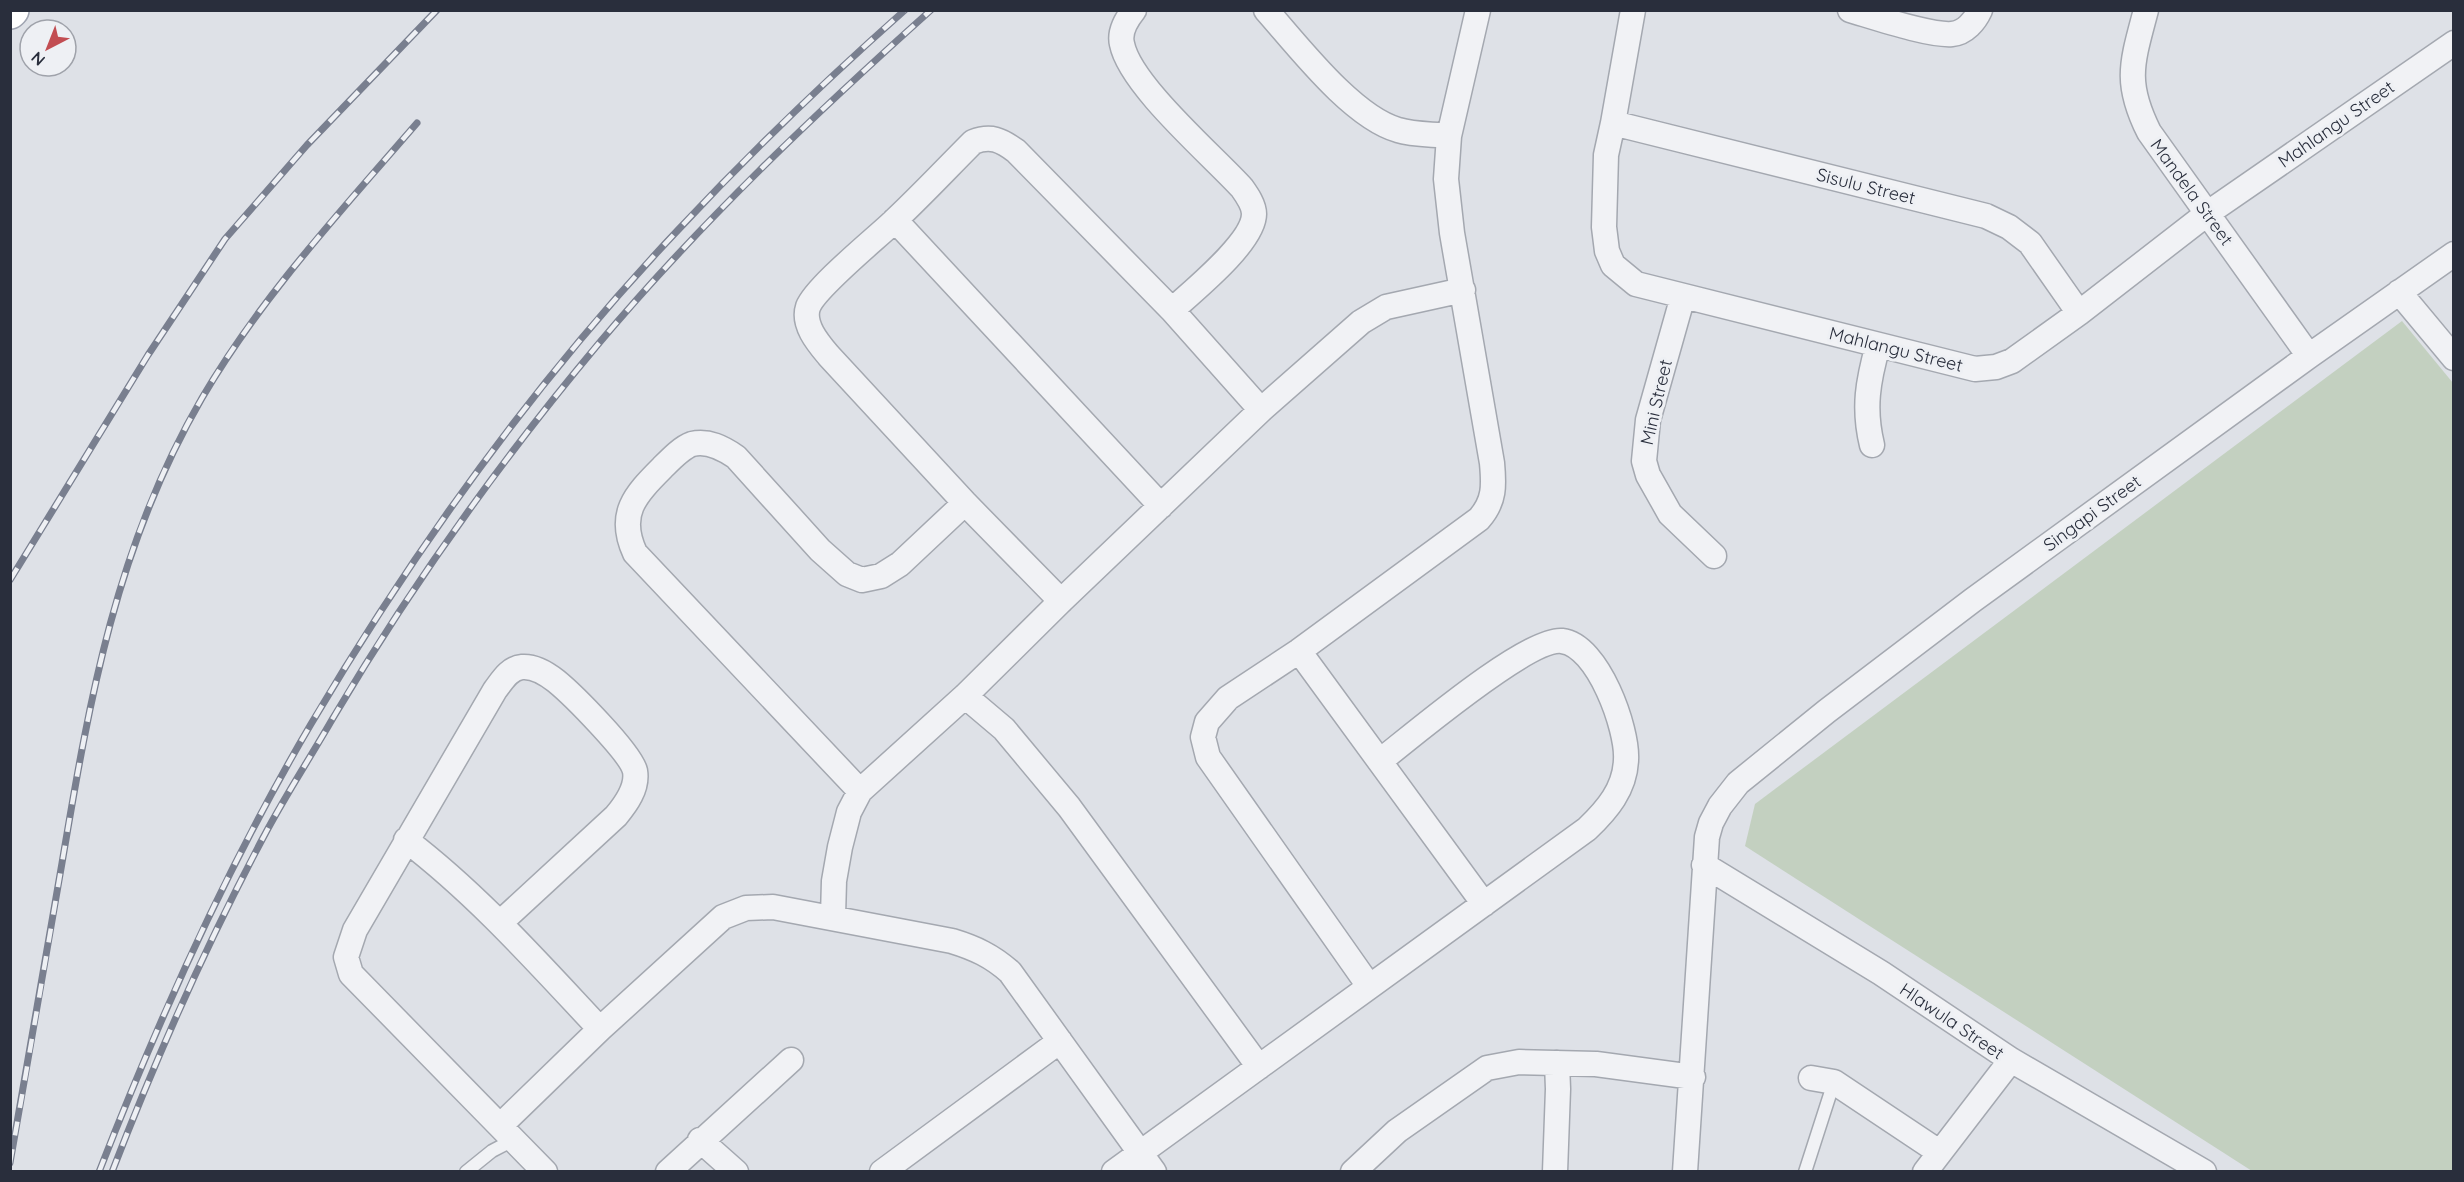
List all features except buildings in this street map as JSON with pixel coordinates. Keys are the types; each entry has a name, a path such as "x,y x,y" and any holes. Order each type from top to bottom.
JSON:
{"street":[{"path":"1134,10 1127,19 1122,32 1122,43 1128,62 1145,87 1242,188 1249,198 1254,214 1249,231 1236,248 1172,310"},
{"path":"1266,10 1355,105 1398,130 1449,136"},
{"path":"1369,986 1208,757 1203,737 1207,722 1228,699 1299,651 1479,519 1492,500 1494,486 1492,463 1446,179 1449,136 1478,10"},
{"name":"Mahlangu Street","path":"1633,10 1614,123 1605,155 1604,227 1607,251 1613,265 1636,284 1975,369 1996,367 2013,361 2208,213 2454,43"},
{"path":"1850,10 1938,33 1954,34 1974,22 1980,10"},
{"name":"Mandela Street","path":"2146,10 2132,73 2132,89 2137,108 2149,132 2309,356"},
{"name":"Sisulu Street","path":"1614,123 1986,216 2009,226 2030,243 2079,313"},
{"path":"1061,601 965,503 820,346 807,319 808,308 818,292 895,220 973,142 985,138 999,139 1016,151 1172,310 1261,410"},
{"path":"895,220 1161,506"},
{"name":"Singapi Street","path":"1685,1172 1693,1077 1704,865 1711,823 1720,806 1738,783 1827,711 1973,600 2309,356 2454,254"},
{"path":"833,916 834,881 840,847 849,812 860,791 965,696 1261,410 1361,322 1386,307 1463,290"},
{"path":"2399,292 2454,358"},
{"name":"Mini Street","path":"1683,296 1648,420 1644,461 1648,475 1670,514 1714,556"},
{"path":"1872,446 1866,422 1866,396 1878,345"},
{"path":"860,791 635,553 628,537 627,519 632,504 646,484 684,449 692,444 709,443 736,457 820,550 847,574 862,580 881,576 900,564 965,503"},
{"path":"1114,1172 1587,830 1613,801 1621,786 1627,761 1624,731 1610,694 1594,666 1584,654 1572,644 1562,641 1545,644 1511,662 1380,761"},
{"path":"1299,651 1484,904"},
{"path":"501,922 616,816 631,796 635,771 624,750 555,680 537,669 520,667 510,671 495,690 355,930 346,957 351,974 545,1172"},
{"path":"965,696 1004,729 1069,807 1259,1067"},
{"path":"406,840 432,859 501,922 600,1029"},
{"name":"Hlawula Street","path":"1704,865 1865,963 2011,1060 2204,1172"},
{"path":"508,1132 600,1029 723,917 746,908 773,907 833,916 952,940 993,957 1010,972 1155,1172"},
{"path":"882,1172 1060,1041"},
{"path":"668,1172 700,1140 791,1060"},
{"path":"1823,1080 1932,1162 2011,1060"},
{"path":"1353,1172 1397,1131 1487,1068 1519,1062 1596,1064 1693,1077"},
{"path":"1555,1172 1557,1063"},
{"path":"700,1140 736,1172"}],"lane":[{"path":"1805,1172 1823,1080"},
{"path":"466,1172 492,1150 508,1132"}],"green space":[{"path":"2402,321 2453,383 2453,1171 2252,1171 1745,846 1755,804"}],"railway":[{"path":"10,580 148,355 225,239 307,145 437,10"},
{"path":"99,1172 170,1000 251,833 280,778 351,658 436,530 527,405 626,287 705,201 761,145 817,90 905,10"},
{"path":"112,1172 183,1002 264,836 363,669 459,525 563,387 678,254 801,130 931,10"},
{"path":"10,1163 96,682 127,566 148,510 172,454 202,398 250,325 331,222 417,123"}]}
